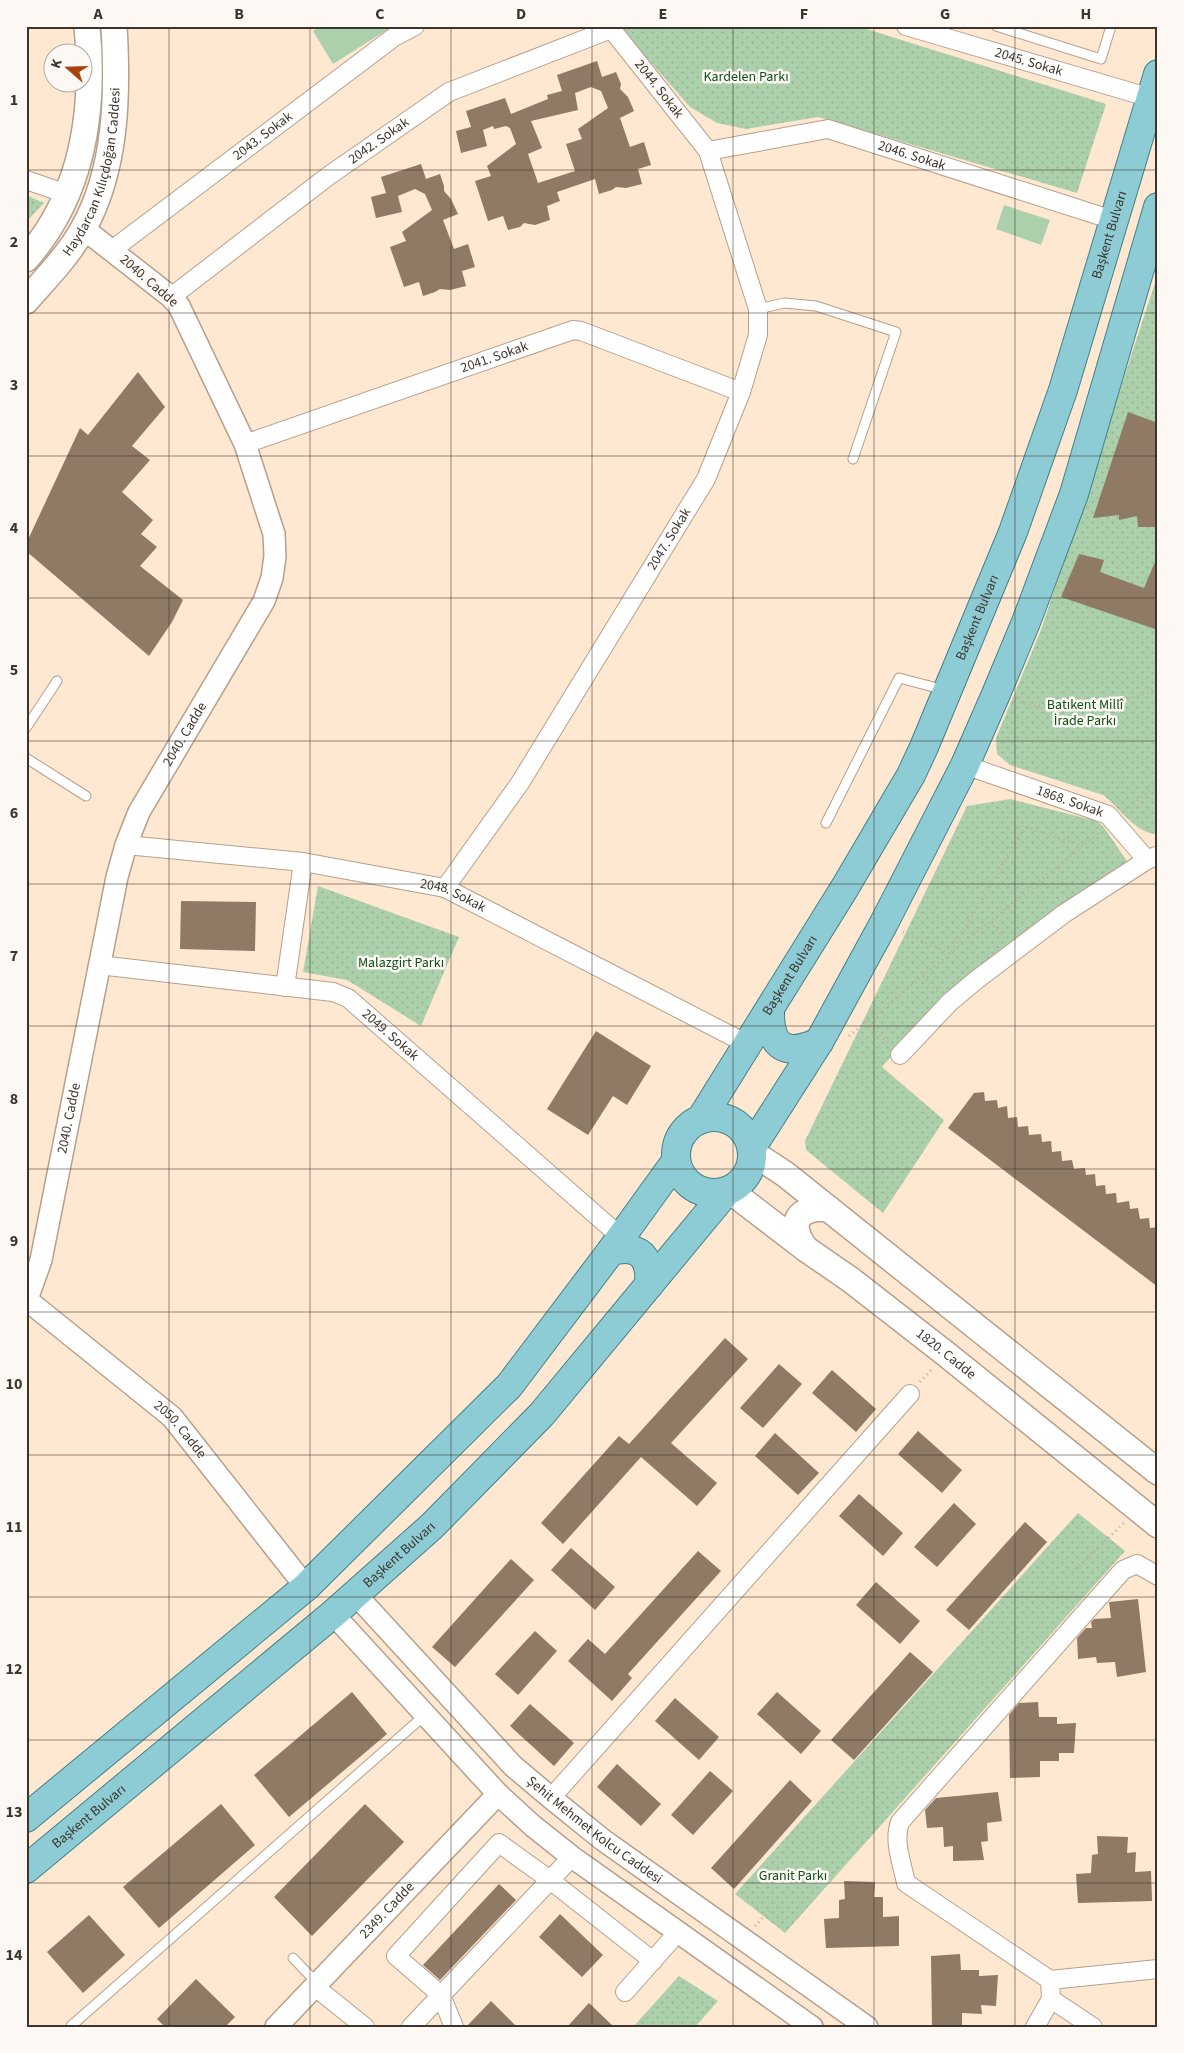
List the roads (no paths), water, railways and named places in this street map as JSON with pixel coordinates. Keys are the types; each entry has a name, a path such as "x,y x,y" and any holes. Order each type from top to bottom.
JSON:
{"main road":[{"name":"Haydarcan Kılıçdoğan Caddesi","path":"26,259 49,230 63,203 80,152 91,79 87,26"},
{"name":"Haydarcan Kılıçdoğan Caddesi","path":"26,301 62,260 84,228 104,175 114,108 116,65 114,26"},
{"name":"Başkent Bulvarı","path":"701,1119 749,1045 844,889 910,775 948,691 1013,532 1063,390 1154,86"},
{"path":"63,203 84,228"},
{"path":"752,1150 832,1041 884,923 964,765 996,694 1026,622 1074,494 1158,207"},
{"path":"770,1010 772,1036 780,1045 790,1049 803,1050 832,1041"},
{"path":"719,1118 735,1123 744,1131 752,1150 751,1166 746,1178 727,1192 712,1194 699,1191 688,1184 680,1173 676,1161 676,1148 681,1136 690,1126 701,1119 719,1118"},
{"path":"752,1150 785,1174 1158,1472"},
{"path":"26,1818 306,1586 509,1386 676,1161"},
{"name":"Başkent Bulvarı","path":"26,1869 356,1595 432,1526 542,1414 727,1192"},
{"name":"1820. Cadde","path":"727,1192 851,1280 1158,1525"},
{"path":"806,1249 797,1238 795,1229 799,1216 808,1209 829,1209"},
{"path":"616,1244 642,1254 648,1262 649,1284"}],"street":[{"name":"2043. Sokak","path":"112,250 394,37 415,26"},
{"name":"2045. Sokak","path":"906,26 1154,86"},
{"name":"2044. Sokak","path":"610,28 708,151"},
{"name":"2042. Sokak","path":"171,297 327,177 448,92 610,28"},
{"name":"2046. Sokak","path":"708,151 828,129 1113,220"},
{"name":"2047. Sokak","path":"445,888 520,783 706,479 741,392 758,335 758,309 708,151"},
{"path":"26,180 63,203"},
{"name":"2040. Cadde","path":"27,1300 40,1260 116,877 126,845 139,812 252,625 264,601 272,578 274,556 274,534 245,444 186,318 171,297 84,228"},
{"name":"2041. Sokak","path":"245,444 573,330 581,331 741,392"},
{"name":"1868. Sokak","path":"964,765 1100,811 1108,815 1152,858"},
{"name":"2048. Sokak","path":"126,845 303,862 445,888 749,1045"},
{"path":"900,1055 950,1002 975,981 1065,913 1152,858"},
{"path":"285,987 303,862"},
{"name":"2049. Sokak","path":"99,966 333,992 348,998 616,1244"},
{"name":"2050. Cadde","path":"27,1300 172,1417 306,1586"},
{"path":"551,1798 910,1394"},
{"path":"1158,1576 1137,1564 1123,1570 900,1822 897,1830 897,1840 906,1883 1050,1980 1158,1968"},
{"name":"Şehit Mehmet Kolcu Caddesi","path":"356,1595 514,1766 551,1798 603,1840 867,2027"},
{"path":"333,1614 498,1794 533,1826 572,1857 812,2027"},
{"name":"2349. Cadde","path":"276,2027 498,1794"},
{"path":"454,2027 441,1995 396,1956 498,1843 550,1880 652,1961"},
{"path":"411,2027 572,1857"},
{"path":"625,1992 678,1932"},
{"path":"1035,2027 1051,1999 1050,1980"},
{"path":"316,1985 365,2027"},
{"path":"1051,1999 1093,2027"}],"lane":[{"path":"996,26 1101,60 1111,26"},
{"path":"758,309 784,304 816,306 896,332 853,459"},
{"path":"826,823 899,678 948,691"},
{"path":"26,728 57,681"},
{"path":"26,758 86,796"},
{"path":"71,2026 426,1715"},
{"path":"293,1958 316,1985"}],"park label":[{"name":"Kardelen Parkı","path":"746,77"},
{"name":"Batıkent Millî İrade Parkı","path":"1085,714"},
{"name":"Malazgirt Parkı","path":"401,963"},
{"name":"Granit Parkı","path":"793,1876"}]}
